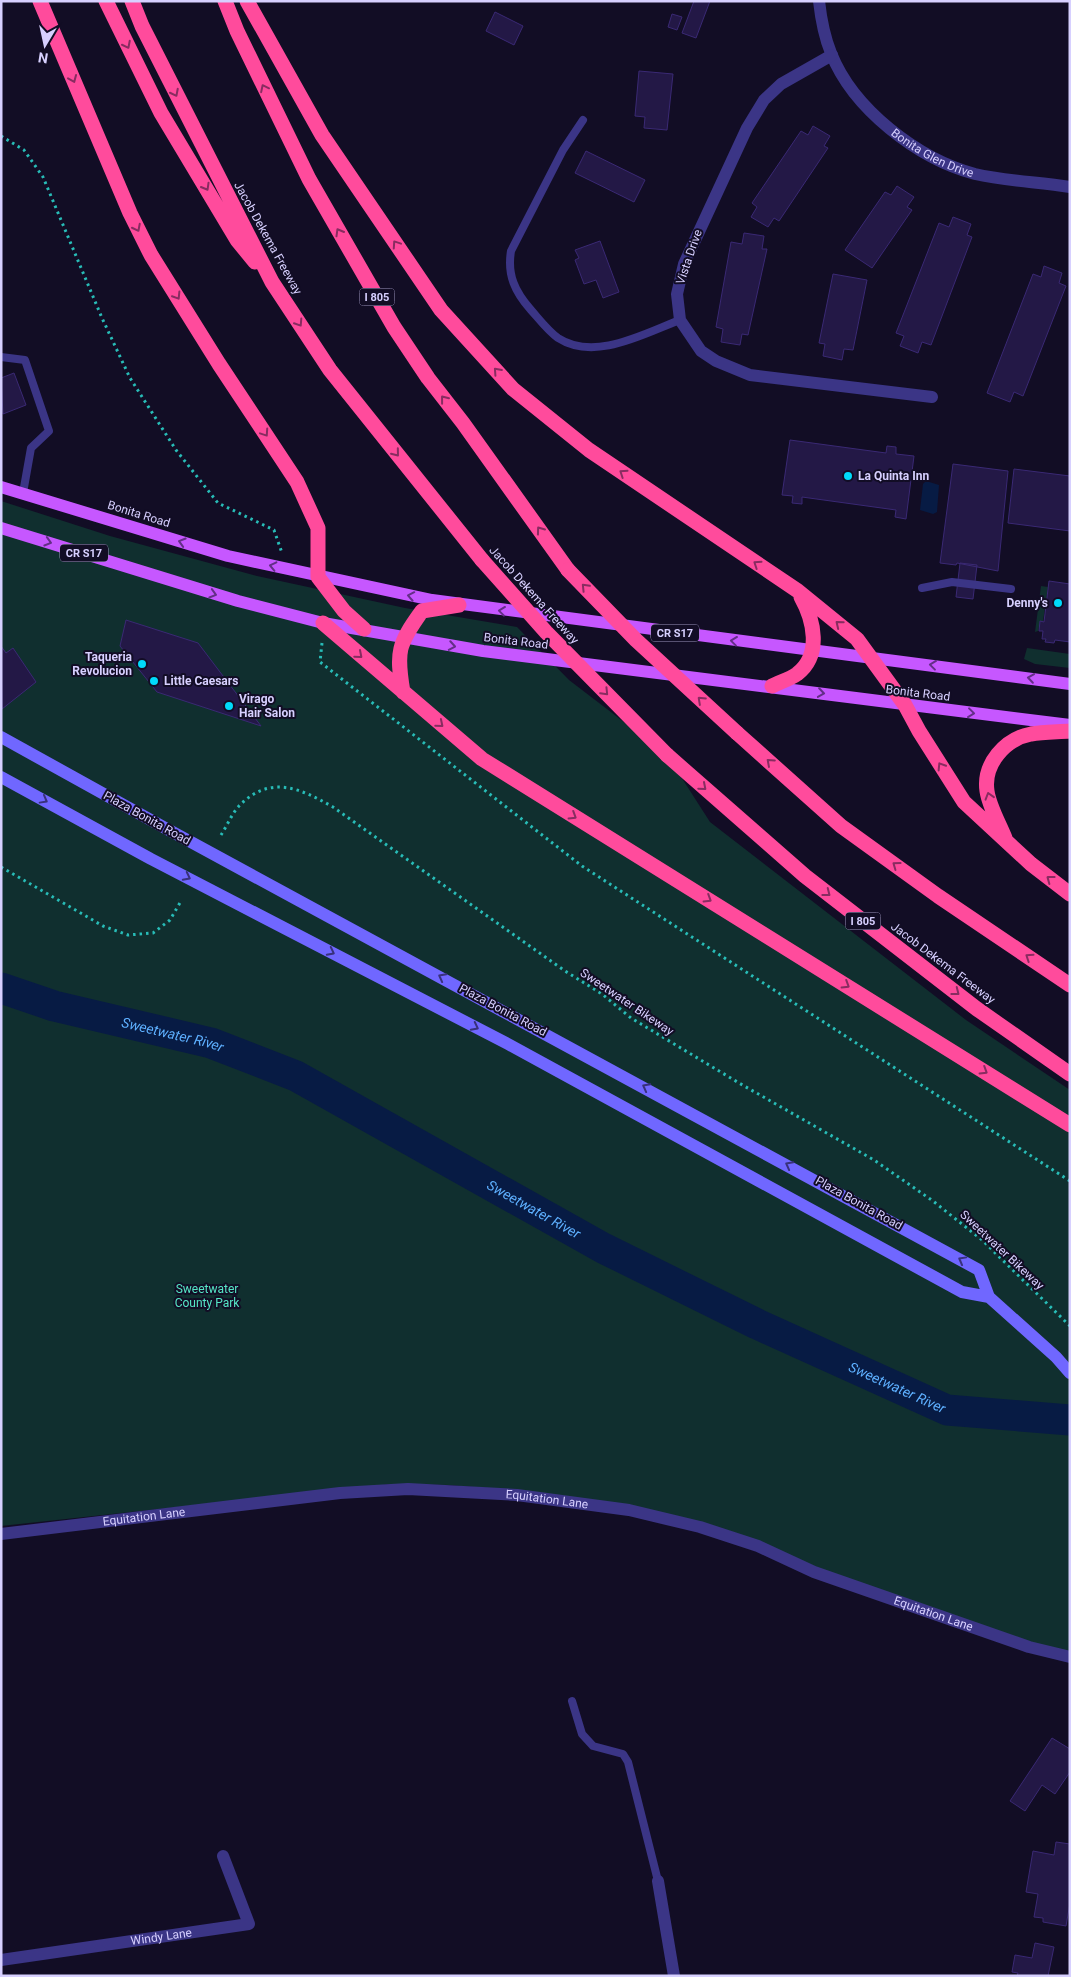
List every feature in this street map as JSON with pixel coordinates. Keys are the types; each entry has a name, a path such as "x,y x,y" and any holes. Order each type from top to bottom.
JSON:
{"highway":[{"path":"40,1 130,213 151,255 219,364 297,482 318,528 318,577 344,611 364,629"},
{"path":"106,1 161,112 237,240 272,282"},
{"name":"Jacob Dekema Freeway","path":"132,1 142,26 272,282 330,370 482,560 546,632 667,755 805,876 977,1009 1070,1074"},
{"name":"I 805","path":"225,1 237,31 309,179 394,327 428,378 463,423 568,570 636,640 737,734 841,826 938,896 1070,985"},
{"path":"247,1 322,135 441,310 513,389 589,450 798,592 857,639 873,658 906,705 918,731 964,802 1031,864 1070,894"},
{"path":"772,686 798,673 808,662 813,651 808,609 798,592"},
{"path":"403,692 398,665 404,637 422,611 459,605"},
{"path":"323,623 482,759 1070,1125"},
{"path":"1006,842 987,793 986,778 992,764 1005,746 1029,735 1070,731"}],"main road":[{"name":"Bonita Road","path":"1,487 228,556 318,577 459,605 1070,684"},
{"name":"Bonita Road","path":"1,528 238,602 323,623 483,651 1070,725"},
{"name":"Plaza Bonita Road","path":"1,737 979,1270 989,1297 1056,1357 1070,1373"},
{"path":"1,777 151,859 508,1044 962,1292 989,1297"}],"street":[{"path":"819,1 823,31 832,55"},
{"name":"Bonita Glen Drive","path":"832,55 868,108 890,130 929,155 976,174 1070,187"},
{"name":"Vista Drive","path":"832,55 781,84 764,100 746,128 684,264 677,294 680,320 702,351 716,362 750,376 932,397"},
{"name":"Equitation Lane","path":"1,1534 369,1491 408,1489 517,1495 629,1510 700,1527 758,1546 814,1572 1028,1647 1070,1657"},
{"name":"Windy Lane","path":"1,1960 249,1924 223,1856"},
{"path":"658,1881 674,1976"}],"lane":[{"path":"583,120 563,150 511,251 509,264 514,285 542,323 558,338 577,345 596,348 622,341 680,320"},
{"path":"1,357 25,360 49,431 31,448 23,494"},
{"path":"922,588 952,582 1011,589"},
{"path":"572,1701 582,1734 593,1746 623,1754 628,1762 658,1881"}],"path":[{"path":"1,136 24,150 43,177 102,318 130,378 176,450 218,503 274,530 288,570"},
{"path":"323,623 320,662 582,866 1070,1181"},
{"name":"Sweetwater Bikeway","path":"221,835 239,806 259,792 270,788 287,787 304,791 333,808 557,965 602,994 632,1018 739,1083 874,1160 963,1223 1006,1262 1070,1326"},
{"path":"1,868 103,926 128,935 153,933 170,920 181,901"}],"green space":[{"name":"Sweetwater County Park","path":"1,501 110,536 257,576 405,608 517,627 569,680 667,755 710,822 966,1020 1070,1090 1070,1654 1027,1647 707,1529 515,1490 448,1485 392,1484 1,1526"},
{"path":"1041,586 1048,587 1043,621 1040,621 1038,631 1035,632"},
{"path":"1027,648 1070,654 1070,668 1035,664 1024,659"}],"water":[{"path":"926,481 939,485 937,512 933,514 920,510 923,484"}],"building":[{"path":"694,1 710,1 696,38 682,33"},
{"path":"495,12 523,26 514,45 486,31"},
{"path":"672,14 682,17 677,30 668,27"},
{"path":"639,71 673,74 667,130 644,128 645,117 635,116"},
{"path":"813,126 830,136 824,146 828,148 779,221 774,218 768,227 751,217 757,207 752,203 801,131 808,135"},
{"path":"586,151 645,180 634,202 575,173"},
{"path":"897,186 914,197 907,207 912,210 872,268 845,250 885,192 891,195"},
{"path":"953,217 971,224 967,235 972,237 931,345 922,342 918,353 900,346 904,336 896,333 939,223 949,227"},
{"path":"744,233 764,236 762,249 767,249 748,335 742,334 740,345 721,342 723,329 716,327 731,242 742,244"},
{"path":"600,241 619,292 603,298 596,280 584,284 575,260 579,258 575,250"},
{"path":"1044,266 1062,273 1059,283 1066,286 1023,396 1014,392 1010,402 987,393 1033,274 1041,277"},
{"path":"833,274 867,280 853,350 844,349 842,360 823,356 825,344 819,343"},
{"path":"14,373 26,405 3,414 1,378"},
{"name":"La Quinta Inn","path":"790,440 886,453 887,446 896,447 896,454 914,456 906,519 895,517 896,510 802,497 802,504 792,503 793,496 782,495"},
{"name":"La Quinta Inn","path":"953,464 1008,471 998,571 957,563 956,565 940,563"},
{"path":"1014,469 1070,476 1070,531 1008,523"},
{"path":"960,563 977,565 973,599 956,597"},
{"name":"Denny's","path":"1049,581 1070,584 1070,642 1055,640 1054,643 1045,642 1046,639 1042,639 1043,631 1039,631 1040,621 1044,622"},
{"path":"126,620 198,643 261,726 157,692 120,646"},
{"path":"1,646 6,653 13,648 36,682 2,709"},
{"path":"1052,1738 1070,1749 1070,1772 1055,1794 1042,1785 1025,1811 1010,1801"},
{"path":"1056,1842 1070,1844 1070,1903 1066,1926 1043,1922 1043,1918 1034,1917 1038,1894 1026,1892 1033,1851 1054,1855"},
{"path":"1035,1943 1054,1947 1048,1976 1017,1976 1018,1973 1012,1972 1015,1955 1032,1958"}],"waterway":[{"name":"Sweetwater River","path":"1,988 54,1006 211,1043 296,1076 603,1248 757,1324 947,1410 1070,1420"}],"place":[{"name":"La Quinta Inn","path":"848,476"},
{"name":"Denny's","path":"1058,603"},
{"name":"Taqueria Revolucion","path":"142,664"},
{"name":"Little Caesars","path":"154,681"},
{"name":"Virago Hair Salon","path":"229,706"}]}
